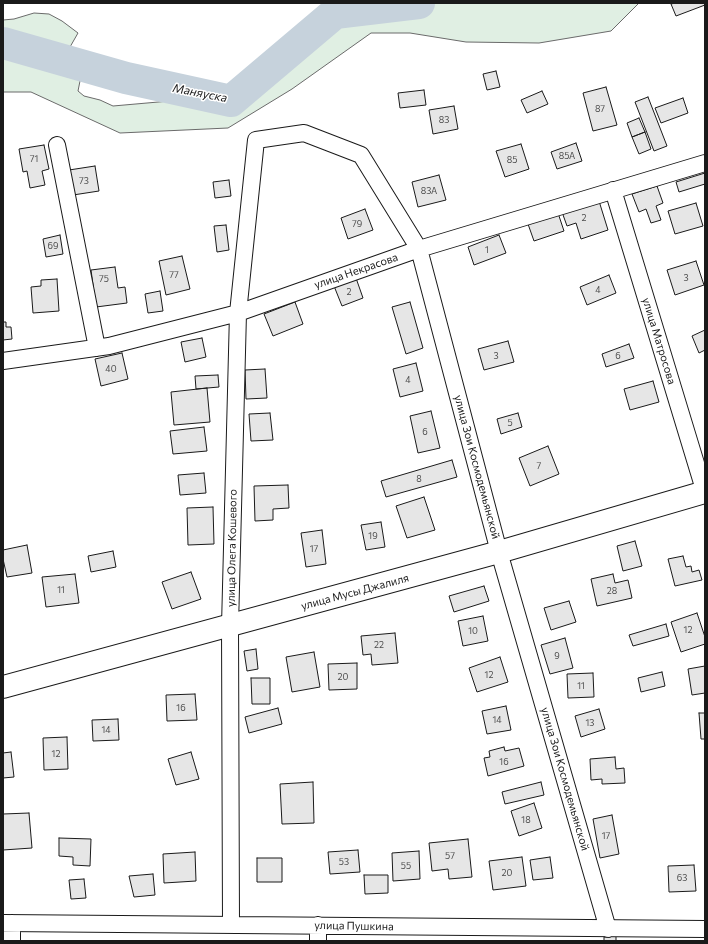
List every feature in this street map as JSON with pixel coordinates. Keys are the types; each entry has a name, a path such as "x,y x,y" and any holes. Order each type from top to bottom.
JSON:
{"main road":[{"name":"улица Мусы Джалиля","path":"3,687 499,552 705,492"}],"street":[{"name":"улица Зои Космодемьянской","path":"251,172 256,140 304,133 361,155 419,249 499,552 608,929"},
{"path":"57,145 97,348"},
{"name":"улица Некрасова","path":"3,361 109,346 238,312 419,249 705,163"},
{"name":"улица Олега Кошевого","path":"231,924 230,626 238,312 251,172"},
{"name":"улица Матросова","path":"613,190 705,492"},
{"path":"7,923 12,941"},
{"name":"улица Пушкина","path":"7,923 231,924 318,933 522,934 608,929 705,929"}],"green space":[{"path":"335,3 639,3 611,31 539,43 466,42 410,33 371,33 292,89 228,128 120,133 31,92 3,92 3,20 14,19 34,13 49,14 62,21 78,33 70,47 80,81 78,91 84,96 100,100 113,106 181,100 196,102 229,89 258,71"}],"building":[{"path":"705,3 705,5 676,16 671,4"},
{"path":"496,71 500,87 487,90 483,74"},
{"path":"606,87 617,125 593,131 583,93"},
{"path":"424,90 426,105 400,108 398,93"},
{"path":"542,91 548,104 527,113 521,100"},
{"path":"648,97 667,146 654,151 635,102"},
{"path":"683,98 688,113 661,123 655,108"},
{"path":"454,106 458,129 433,134 429,110"},
{"path":"639,118 645,132 632,137 627,123"},
{"path":"645,132 651,149 639,154 632,137"},
{"path":"576,143 582,161 557,169 551,152"},
{"path":"521,144 529,169 505,177 496,151"},
{"path":"44,145 49,169 42,171 45,185 30,188 27,171 23,172 19,149"},
{"path":"95,166 99,191 73,195 69,170"},
{"path":"705,173 705,184 679,192 676,182"},
{"path":"439,175 446,200 418,207 412,182"},
{"path":"229,180 231,196 215,198 213,182"},
{"path":"657,186 663,203 656,206 661,220 651,223 646,209 639,212 632,194"},
{"path":"599,201 608,230 581,239 576,223 567,226 562,212"},
{"path":"696,203 703,226 675,234 668,211"},
{"path":"365,209 373,230 348,239 341,218"},
{"path":"558,213 564,231 534,241 528,224"},
{"path":"226,225 229,250 217,252 214,226"},
{"path":"60,235 63,254 46,257 43,239"},
{"path":"499,235 506,253 474,265 468,247"},
{"path":"182,256 190,289 166,295 159,261"},
{"path":"696,261 704,285 675,295 667,270"},
{"path":"115,267 118,288 125,287 127,303 96,307 91,270"},
{"path":"609,275 616,293 587,305 580,287"},
{"path":"356,278 363,298 342,306 334,286"},
{"path":"57,279 59,311 33,313 31,287 41,286 41,280"},
{"path":"160,291 163,311 148,313 145,294"},
{"path":"295,302 303,324 273,336 264,314"},
{"path":"410,302 423,348 406,354 392,307"},
{"path":"3,322 6,322 6,327 11,327 12,339 3,340"},
{"path":"705,330 705,350 699,353 692,336"},
{"path":"202,338 206,357 185,362 181,342"},
{"path":"508,341 514,362 484,370 478,349"},
{"path":"629,344 634,358 606,367 602,354"},
{"path":"122,353 128,379 101,386 95,359"},
{"path":"416,363 423,391 400,397 393,369"},
{"path":"265,369 267,398 246,399 245,370"},
{"path":"218,375 219,387 196,389 195,376"},
{"path":"653,381 659,402 630,410 624,389"},
{"path":"207,388 210,422 174,425 171,392"},
{"path":"431,411 440,448 418,453 410,416"},
{"path":"270,413 273,440 251,441 249,414"},
{"path":"518,413 522,427 501,434 497,419"},
{"path":"204,427 207,451 173,454 170,431"},
{"path":"548,446 559,474 530,486 519,458"},
{"path":"452,460 457,477 386,497 381,481"},
{"path":"204,473 206,493 180,495 178,475"},
{"path":"288,485 289,508 273,509 273,520 255,521 254,486"},
{"path":"424,497 435,530 407,538 396,506"},
{"path":"213,507 214,544 188,545 187,508"},
{"path":"381,522 385,547 366,550 361,525"},
{"path":"322,530 326,564 306,567 301,533"},
{"path":"635,541 642,566 623,571 617,546"},
{"path":"27,545 32,573 7,577 3,559 3,550"},
{"path":"113,551 116,567 91,572 88,556"},
{"path":"683,556 686,567 691,566 692,572 699,570 702,580 675,586 668,559"},
{"path":"191,572 201,599 172,609 162,582"},
{"path":"75,574 79,603 46,607 42,577"},
{"path":"613,574 615,583 628,580 632,598 597,606 591,579"},
{"path":"484,586 489,601 454,612 449,596"},
{"path":"569,601 576,622 551,630 544,608"},
{"path":"697,613 705,637 705,644 681,652 671,622"},
{"path":"483,616 488,641 463,646 458,621"},
{"path":"666,624 669,636 633,646 629,635"},
{"path":"395,633 398,663 372,665 371,654 363,655 361,636"},
{"path":"565,638 573,668 550,674 541,645"},
{"path":"256,649 258,669 247,671 244,651"},
{"path":"314,652 320,687 292,692 286,657"},
{"path":"500,657 508,682 477,692 469,668"},
{"path":"357,663 357,689 329,690 328,664"},
{"path":"705,666 705,693 692,695 688,669"},
{"path":"662,672 665,686 641,692 638,678"},
{"path":"593,673 594,697 568,698 567,674"},
{"path":"251,678 270,678 270,704 252,704"},
{"path":"195,694 197,720 167,721 166,695"},
{"path":"506,706 511,730 487,734 482,711"},
{"path":"278,708 282,724 249,733 245,717"},
{"path":"599,709 605,729 581,737 575,716"},
{"path":"699,713 705,713 705,739 701,739"},
{"path":"118,719 119,740 93,741 92,720"},
{"path":"67,737 68,769 44,770 43,738"},
{"path":"504,747 505,751 519,748 524,766 488,776 484,758 490,757 489,751"},
{"path":"11,752 14,777 3,778 3,753"},
{"path":"191,752 199,779 176,785 168,759"},
{"path":"615,757 616,769 624,768 625,783 602,784 602,779 591,780 590,759"},
{"path":"313,782 314,823 282,824 280,784"},
{"path":"541,782 544,795 505,804 502,792"},
{"path":"534,803 542,828 519,836 511,811"},
{"path":"29,813 32,848 3,850 3,814"},
{"path":"612,815 619,854 600,858 593,819"},
{"path":"59,838 91,839 90,866 73,865 73,857 59,856"},
{"path":"468,839 472,877 449,879 448,869 432,871 429,843"},
{"path":"358,850 360,872 330,874 328,852"},
{"path":"419,851 420,879 393,881 392,853"},
{"path":"195,852 196,881 164,883 163,854"},
{"path":"522,857 526,886 493,890 489,861"},
{"path":"550,857 553,878 533,880 530,860"},
{"path":"257,858 282,858 282,882 257,882"},
{"path":"694,865 696,891 669,892 668,866"},
{"path":"153,874 155,895 134,897 129,876"},
{"path":"364,875 388,875 388,893 365,894"},
{"path":"84,879 86,898 71,899 69,880"},
{"path":"616,936 616,941 604,941 604,937"}],"waterway":[{"name":"Маняуска","path":"3,43 126,78 231,101 335,13 419,3"}]}
